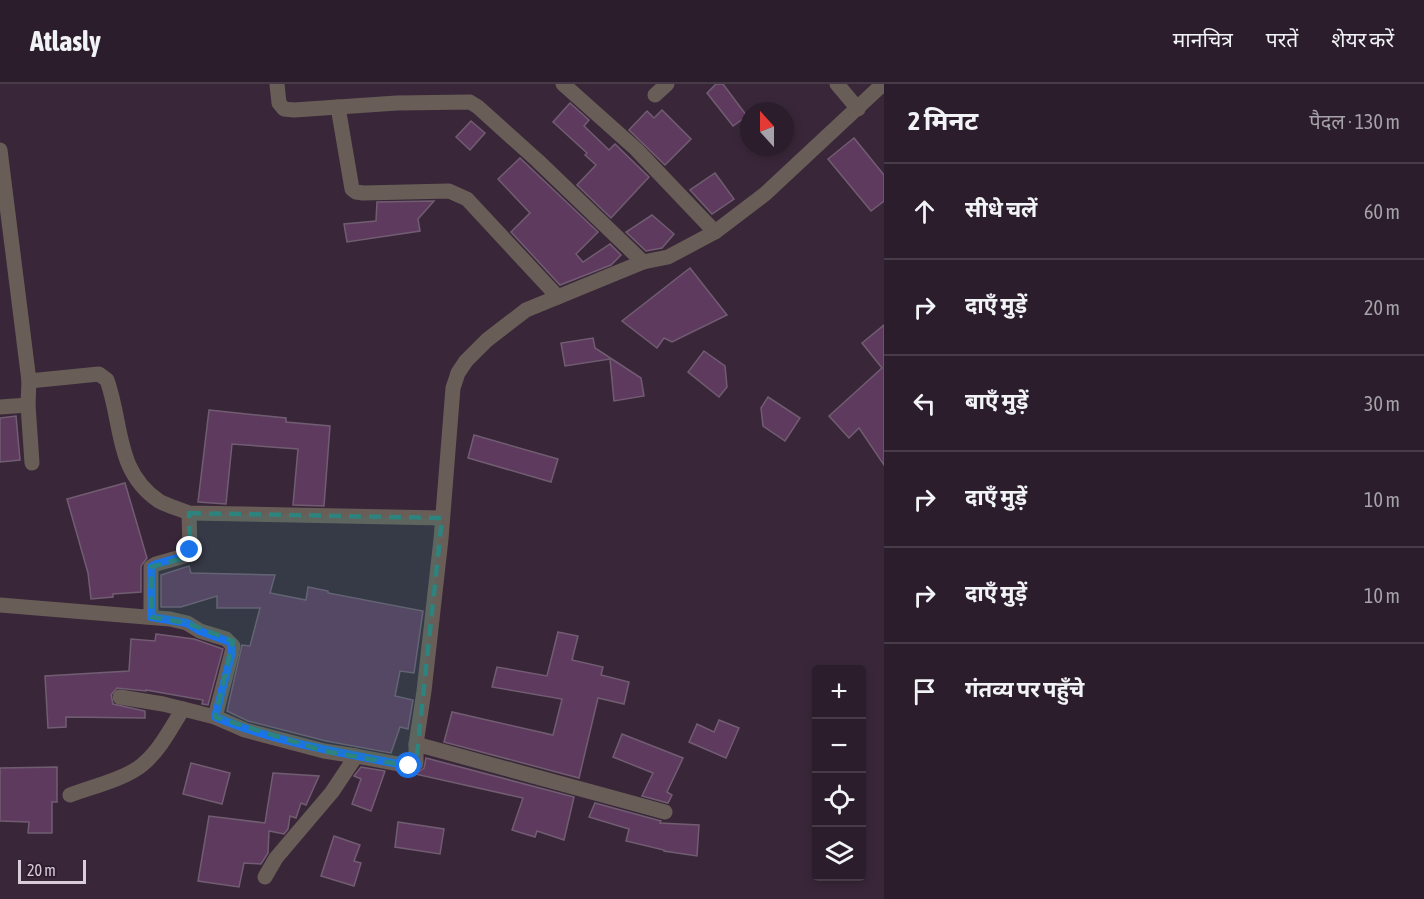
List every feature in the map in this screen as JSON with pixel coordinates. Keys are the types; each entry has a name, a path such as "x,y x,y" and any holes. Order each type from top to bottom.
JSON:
{"street":[{"path":"277,84 279,103 284,109 294,110 397,103 470,102 538,161 643,262"},
{"path":"563,84 636,149 715,232"},
{"path":"655,95 667,84"},
{"path":"837,84 858,109"},
{"path":"120,697 215,717 245,730 324,751 409,766 416,763 416,744 441,540 453,388 458,373 487,340 526,310 643,262 668,257 715,232 765,194 883,84"},
{"path":"338,107 352,189 363,193 449,191 458,194 466,199 558,297"},
{"path":"0,150 29,381 28,405 32,463"},
{"path":"29,381 99,374 107,380 126,460 137,482 160,502 189,513 442,518"},
{"path":"0,407 28,405"},
{"path":"151,617 151,567 188,555 190,550 189,513"},
{"path":"0,605 151,617 187,623 200,631 230,642 232,652 215,717"},
{"path":"70,795 140,767 154,753 183,709"},
{"path":"416,744 665,812"},
{"path":"265,877 276,858 332,792 356,756"}],"highlighted area":[{"path":"189,513 442,518 416,763 409,766 324,751 215,717 233,641 187,623 151,617 151,567 190,556"}],"building":[{"path":"716,84 723,84 740,107 740,121 733,126 707,93"},
{"path":"570,103 589,120 584,126 609,150 615,144 649,177 611,218 577,185 596,165 585,155 587,153 553,122"},
{"path":"662,110 691,139 665,165 629,130 647,111 654,118"},
{"path":"471,121 485,133 470,150 456,137"},
{"path":"854,138 884,175 884,201 871,211 828,159"},
{"path":"520,158 598,232 576,254 583,262 610,244 621,255 611,265 560,285 511,232 530,213 498,179"},
{"path":"715,173 734,199 712,214 690,190"},
{"path":"434,201 418,219 420,231 347,242 344,224 376,221 377,202"},
{"path":"652,215 674,234 662,248 646,251 626,232"},
{"path":"690,268 727,315 672,342 664,338 657,348 622,321"},
{"path":"884,325 884,465 859,428 849,438 829,416 882,368 862,343"},
{"path":"593,338 595,348 641,378 644,396 614,401 610,359 565,366 561,343"},
{"path":"704,351 725,366 727,387 719,397 688,372"},
{"path":"768,397 800,418 785,441 763,426 761,408"},
{"path":"209,410 286,418 286,422 330,426 324,506 293,505 298,449 232,444 226,504 198,502"},
{"path":"16,416 20,460 0,462 0,418"},
{"path":"474,435 558,459 551,482 468,458"},
{"path":"125,483 147,558 141,566 141,592 113,594 113,597 91,599 88,573 67,499"},
{"path":"189,566 191,573 275,575 270,593 306,600 308,587 423,611 414,673 400,671 395,696 413,700 408,729 400,727 391,753 326,741 248,721 227,711 242,645 250,646 260,608 217,608 217,596 181,607 161,607 161,575"},
{"path":"558,632 578,636 572,660 603,667 601,675 629,682 624,704 598,698 579,778 444,742 452,712 553,735 562,699 492,687 497,667 547,676"},
{"path":"156,634 194,639 223,649 208,705 202,704 203,700 146,690 117,688 111,695 113,704 145,711 145,718 66,717 66,727 48,728 45,676 129,671 131,639 155,641"},
{"path":"719,720 739,728 726,758 689,742 697,724 714,732"},
{"path":"622,734 683,758 667,792 672,795 668,803 642,796 653,773 613,757"},
{"path":"426,758 574,797 564,840 537,831 535,837 512,830 523,798 415,774 424,768"},
{"path":"191,763 230,773 222,804 183,794"},
{"path":"57,767 57,802 52,802 52,833 28,833 29,822 0,821 0,768"},
{"path":"361,767 385,771 371,811 352,804 361,779 354,776"},
{"path":"273,773 319,776 306,805 301,803 296,818 290,816 288,829 284,834 269,831 268,853 261,864 244,863 239,887 198,881 209,816 265,823"},
{"path":"595,803 661,821 660,823 699,825 697,856 664,851 626,841 629,829 589,817"},
{"path":"398,822 444,829 440,854 395,847"},
{"path":"334,836 360,845 354,861 361,863 354,886 321,876"}],"route":[{"path":"190,550 188,555 182,558 151,567 151,617 187,623 200,631 226,639 233,646 215,717 245,730 324,751 409,766"}]}
